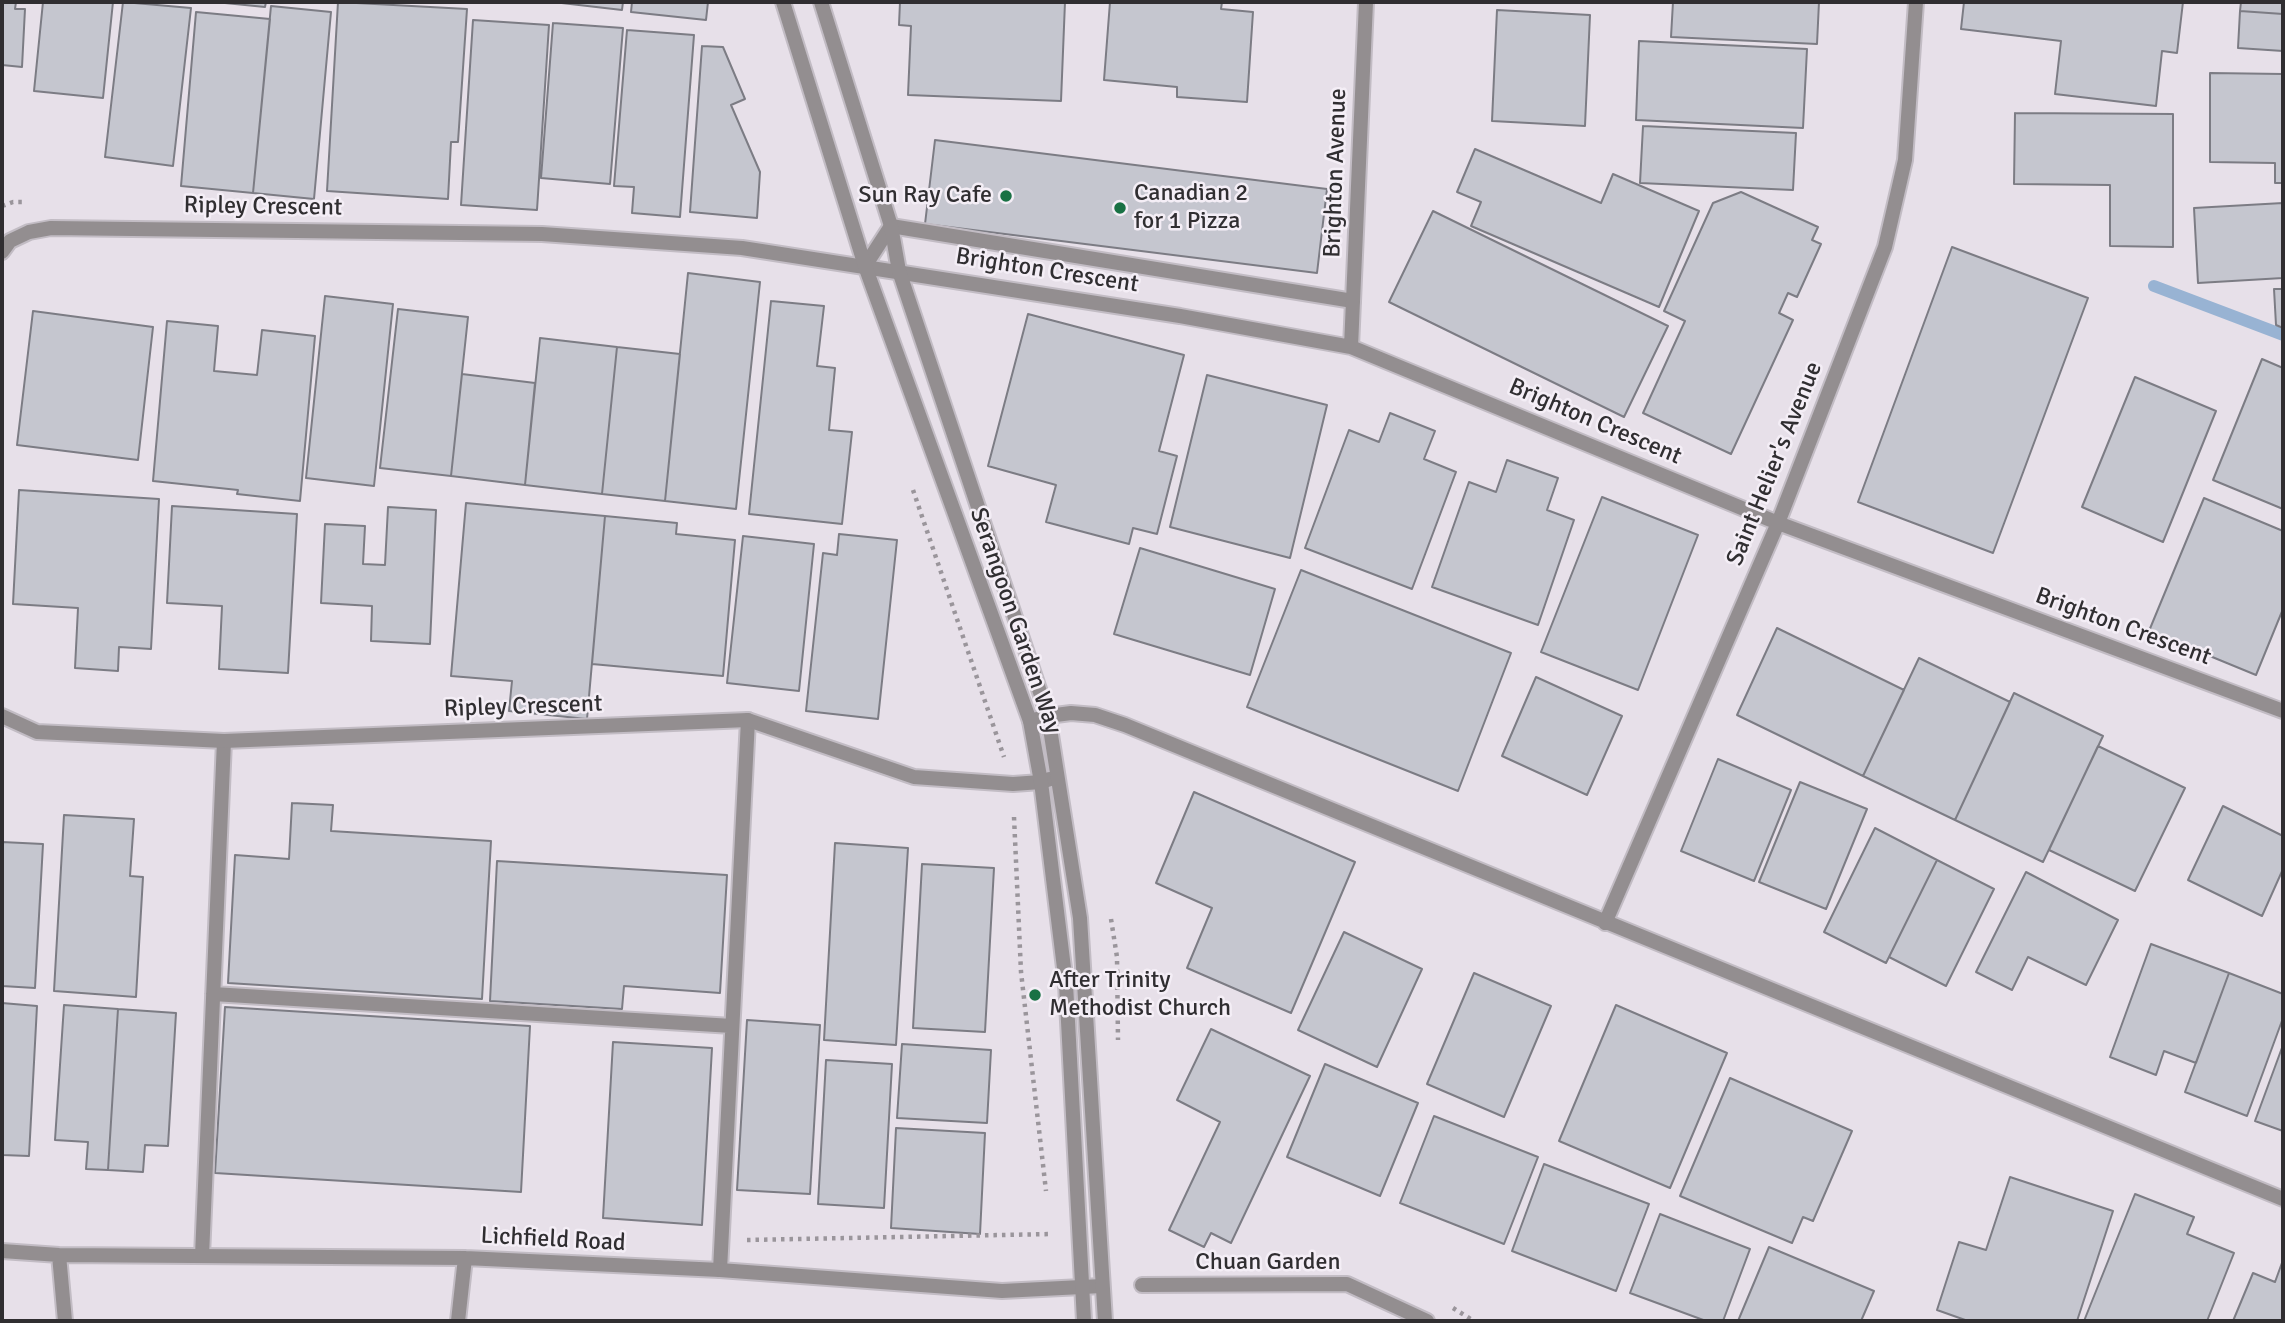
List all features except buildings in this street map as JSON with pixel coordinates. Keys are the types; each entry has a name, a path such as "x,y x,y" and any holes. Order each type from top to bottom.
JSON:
{"street":[{"name":"Serangoon Garden Way","path":"783,2 865,267 1030,722 1041,782 1066,984 1084,1321"},
{"name":"Serangoon Garden Way","path":"821,2 891,226 899,271 1048,716 1080,918 1105,1321"},
{"name":"Brighton Avenue","path":"1351,347 1366,2"},
{"name":"Saint Helier's Avenue","path":"1605,923 1778,523 1885,247 1905,160 1916,2"},
{"path":"865,267 891,226 1353,301"},
{"name":"Ripley Crescent","path":"2,252 10,241 29,232 51,228 542,234 742,248 865,267"},
{"name":"Brighton Crescent","path":"865,267 1180,316 1351,347 1778,523 2283,711"},
{"path":"1030,722 1071,713 1095,715 1125,725 2283,1199"},
{"name":"Ripley Crescent","path":"2,716 37,733 224,741 748,720 914,777 1013,784 1041,782"},
{"path":"720,1270 748,720"},
{"path":"202,1256 224,741"},
{"path":"1041,782 1059,775"},
{"path":"213,994 732,1026"},
{"name":"Lichfield Road","path":"2,1251 59,1255 465,1258 720,1270 1002,1291 1102,1286"},
{"path":"59,1255 65,1321"},
{"path":"458,1321 465,1258"},
{"name":"Chuan Garden","path":"1142,1285 1347,1284 1427,1321"}],"path":[{"path":"912,485 1013,784 1021,972 1046,1191"},
{"path":"1050,1226 1055,1290"}],"waterway":[{"path":"2154,286 2283,335"}],"place":[{"name":"Sun Ray Cafe","path":"1006,196"},
{"name":"Canadian 2 for 1 Pizza","path":"1120,208"},
{"name":"After Trinity Methodist Church","path":"1035,995"}]}
